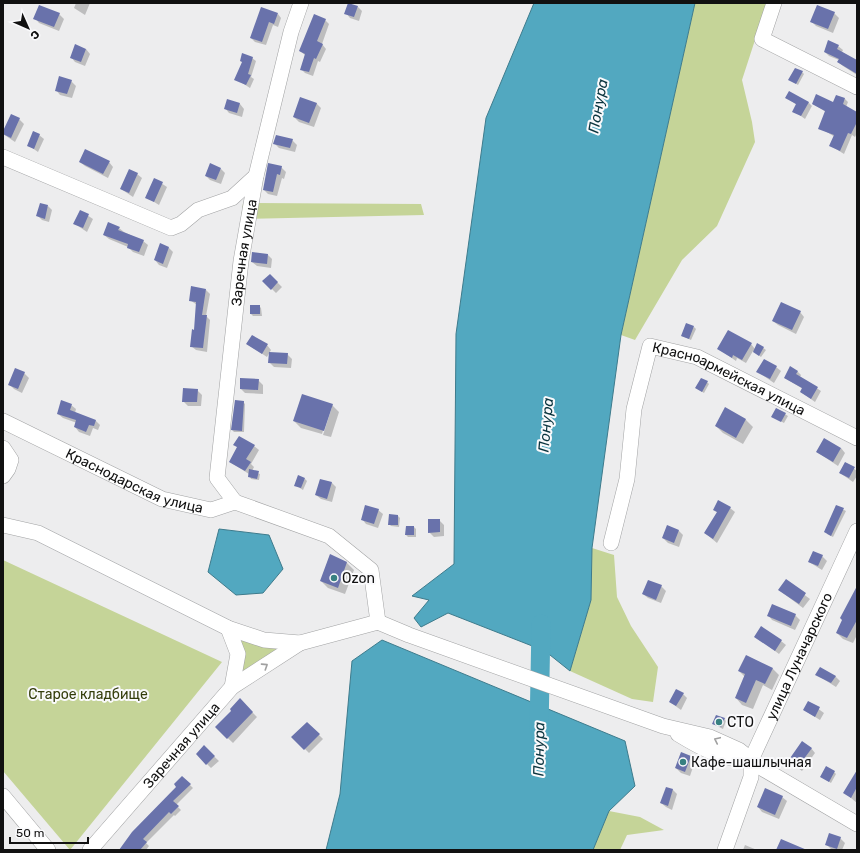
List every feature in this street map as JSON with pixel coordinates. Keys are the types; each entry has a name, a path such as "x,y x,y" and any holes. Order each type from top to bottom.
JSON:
{"street":[{"name":"Заречная улица","path":"235,502 217,478 241,261 256,176 291,32 301,3"},
{"path":"774,3 762,39 857,87"},
{"path":"3,157 171,228 181,224 198,210 232,198 256,176"},
{"name":"Красноармейская улица","path":"611,543 627,479 634,409 650,346 697,357 857,438"},
{"name":"Краснодарская улица","path":"3,421 162,499 211,510 235,502"},
{"path":"3,448 11,460 8,469 3,476"},
{"path":"235,502 329,536 371,570 378,622"},
{"path":"3,525 38,532 228,628 264,640 300,643 378,622 409,635 663,726 705,750 735,760 751,760 760,767 857,824"},
{"name":"улица Луначарского","path":"725,850 752,777 751,760 857,531"},
{"path":"228,628 238,654 232,688"},
{"name":"Заречная улица","path":"90,850 232,688 300,643"},
{"path":"3,796 48,850"}],"green space":[{"path":"695,3 767,3 742,80 755,142 717,226 682,260 635,340 621,335"},
{"path":"243,203 421,204 424,215 241,219"},
{"path":"592,548 614,555 617,597 631,626 658,667 653,702 632,699 570,671 591,600"},
{"name":"Старое кладбище","path":"3,560 222,662 70,850 3,771"},
{"path":"228,628 300,643 232,687 238,654"},
{"path":"609,811 640,817 664,830 627,835 620,850 593,850"}],"water":[{"path":"534,3 695,3 621,335 592,548 591,600 570,671 545,651 448,613 421,627 414,618 429,600 412,596 454,564 456,334 486,118"},
{"path":"219,529 269,535 283,569 263,593 236,595 208,572"},
{"path":"382,640 625,741 635,786 609,811 593,850 326,850 340,794 352,661"}],"building":[{"path":"348,3 358,6 354,17 344,14"},
{"path":"39,5 60,13 54,27 33,19"},
{"path":"817,5 835,12 828,29 810,22"},
{"path":"261,7 278,13 274,24 269,22 262,42 250,38"},
{"path":"314,14 326,19 317,41 323,44 316,59 314,58 309,72 300,70 305,54 299,51"},
{"path":"828,40 839,45 837,49 857,60 857,74 837,62 839,59 824,52"},
{"path":"75,44 86,49 81,62 70,58"},
{"path":"242,53 253,57 248,74 251,75 246,85 234,80 242,62 240,61"},
{"path":"795,68 803,71 796,84 788,80"},
{"path":"59,76 72,80 67,94 55,91"},
{"path":"789,91 809,102 801,116 792,112 796,104 785,98"},
{"path":"816,94 833,102 836,95 845,98 843,104 857,112 857,122 851,134 848,133 840,151 829,146 834,135 818,129 825,111 812,104"},
{"path":"300,97 317,103 309,123 293,117"},
{"path":"227,99 240,103 237,113 224,109"},
{"path":"11,114 20,118 11,138 3,134 3,131"},
{"path":"33,131 40,134 34,149 27,146"},
{"path":"276,135 293,139 290,148 273,144"},
{"path":"85,149 110,161 103,174 79,162"},
{"path":"210,163 221,168 216,180 205,176"},
{"path":"268,163 282,166 280,175 277,174 273,192 263,190"},
{"path":"129,169 138,173 129,193 120,189"},
{"path":"154,178 163,182 154,202 145,198"},
{"path":"40,203 48,205 45,219 36,216"},
{"path":"80,210 89,214 83,228 73,224"},
{"path":"108,222 120,227 118,230 144,240 139,252 127,248 128,244 103,235"},
{"path":"160,243 169,247 163,264 154,260"},
{"path":"252,252 268,254 267,264 251,262"},
{"path":"270,274 278,282 271,290 262,281"},
{"path":"191,286 206,289 202,315 207,315 203,348 190,347 192,329 194,330 196,302 189,301"},
{"path":"781,302 801,311 792,330 772,321"},
{"path":"250,305 260,305 260,314 250,314"},
{"path":"686,323 694,326 689,339 681,336"},
{"path":"728,330 752,343 742,360 733,355 732,358 717,349"},
{"path":"252,335 268,344 262,354 246,344"},
{"path":"757,343 764,347 759,356 753,352"},
{"path":"269,352 288,353 287,364 268,363"},
{"path":"764,359 777,366 770,379 756,372"},
{"path":"790,366 798,371 796,374 818,387 811,399 800,392 802,388 784,378"},
{"path":"15,368 25,372 18,389 8,385"},
{"path":"240,378 259,379 258,390 240,389"},
{"path":"701,378 708,381 702,392 695,388"},
{"path":"183,388 198,389 197,402 182,402"},
{"path":"302,394 333,404 324,431 293,421"},
{"path":"61,400 72,404 70,410 96,420 94,426 89,425 86,432 74,427 76,420 57,414"},
{"path":"235,400 244,401 242,431 231,430"},
{"path":"725,407 746,419 736,438 715,426"},
{"path":"776,408 786,413 781,422 771,417"},
{"path":"239,436 255,445 246,459 251,462 245,471 229,462 237,447 233,445"},
{"path":"824,438 841,448 833,462 816,452"},
{"path":"845,462 855,467 849,478 839,473"},
{"path":"249,469 259,471 257,479 248,477"},
{"path":"298,475 305,478 301,488 294,486"},
{"path":"320,479 332,482 327,499 315,495"},
{"path":"718,500 731,507 713,539 704,533 717,512 713,510"},
{"path":"365,505 379,509 374,524 361,520"},
{"path":"836,505 844,508 831,536 824,532"},
{"path":"389,514 398,515 398,525 388,525"},
{"path":"428,519 440,519 440,532 428,533"},
{"path":"667,525 679,530 674,543 662,538"},
{"path":"406,526 414,526 414,535 405,535"},
{"path":"813,551 823,555 818,566 808,562"},
{"path":"330,554 347,562 338,588 320,581"},
{"path":"786,579 806,593 799,604 778,590"},
{"path":"648,580 662,585 656,600 642,594"},
{"path":"857,586 857,620 847,638 836,633 842,620 840,618"},
{"path":"772,604 796,614 791,626 767,616"},
{"path":"761,626 782,640 775,651 754,637"},
{"path":"746,655 773,668 765,684 756,680 746,703 735,698 745,674 738,671"},
{"path":"820,667 836,676 831,683 815,675"},
{"path":"676,689 684,693 676,706 669,702"},
{"path":"240,698 253,712 227,739 215,727 231,711 230,709"},
{"path":"808,701 820,707 815,717 803,710"},
{"path":"716,715 725,718 721,727 712,724"},
{"path":"307,722 320,734 304,750 291,737"},
{"path":"802,741 812,748 797,768 788,761"},
{"path":"204,745 215,756 206,765 196,754"},
{"path":"681,752 691,756 685,772 675,768"},
{"path":"826,766 835,771 829,782 820,777"},
{"path":"857,770 857,787 851,798 843,793"},
{"path":"182,776 191,784 173,801 179,806 171,814 169,812 143,839 147,842 140,850 119,850 132,832 176,787 174,784"},
{"path":"666,787 673,789 668,806 660,803"},
{"path":"765,788 783,796 775,815 757,807"},
{"path":"829,833 841,837 837,849 825,845"},
{"path":"781,839 807,850 776,850"}],"waterway":[{"name":"Понура","path":"539,731 541,624"}],"place":[{"name":"Ozon","path":"334,578"},
{"name":"СТО","path":"719,722"},
{"name":"Кафе-шашлычная","path":"683,762"}]}
